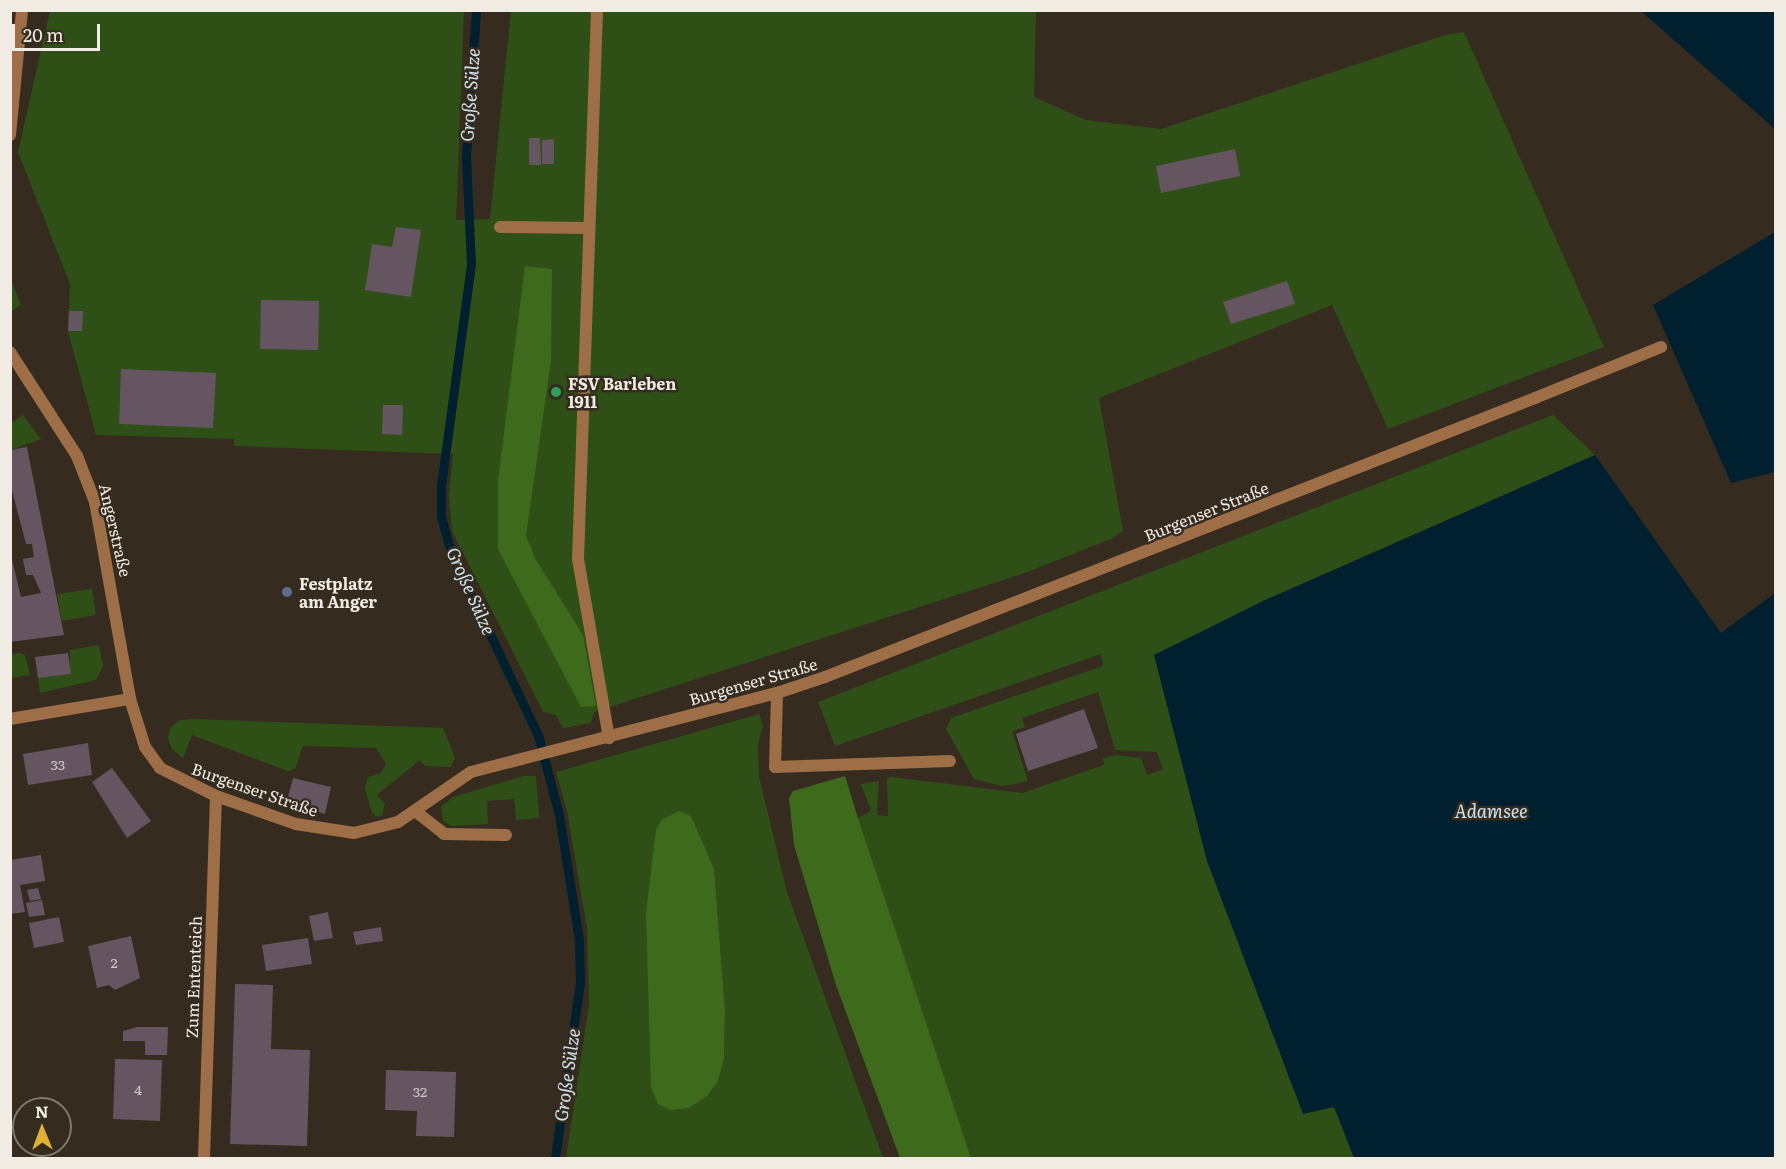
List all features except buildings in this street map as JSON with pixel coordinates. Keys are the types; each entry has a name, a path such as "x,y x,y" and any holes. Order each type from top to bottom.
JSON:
{"street":[{"path":"10,135 22,10"},
{"path":"597,10 578,559 609,738"},
{"path":"500,227 589,228"},
{"name":"Burgenser Straße","path":"130,699 145,747 160,768 216,796 296,825 337,832 379,828 415,811 462,776 777,693 1661,347"},
{"name":"Angerstraße","path":"10,352 77,456 92,493 103,534 130,699"},
{"path":"777,693 775,767 950,761"},
{"path":"10,719 130,699"},
{"name":"Zum Ententeich","path":"204,1158 216,796"},
{"path":"415,811 444,834 506,835"}],"green space":[{"name":"FSV Barleben 1911","path":"50,11 464,11 456,220 490,219 511,11 1036,11 1034,97 1086,120 1161,129 1445,35 1464,32 1604,347 1388,429 1332,305 1099,398 1123,531 1111,539 1022,574 594,712 591,723 563,728 556,715 543,712 452,531 449,495 453,454 234,446 234,439 96,435 68,331 70,284 18,152"},
{"path":"525,266 552,269 551,361 526,536 536,560 583,635 596,706 581,707 498,549 498,481"},
{"path":"10,278 21,305 11,312 10,312"},
{"path":"23,415 41,439 11,450 11,423"},
{"path":"1553,415 1595,455 1263,601 1408,1158 971,1158 858,818 871,811 861,784 879,781 877,815 888,816 887,778 891,777 1022,793 1104,765 1103,758 1116,755 1141,758 1147,775 1163,769 1157,752 1115,750 1098,692 1022,718 1025,727 1012,731 1028,781 1002,786 974,779 946,729 951,718 1103,666 1101,654 835,746 818,702"},
{"path":"92,589 96,615 62,621 57,594"},
{"path":"99,645 103,666 96,680 40,693 38,678 70,674 70,650"},
{"path":"11,654 25,655 30,675 11,678"},
{"path":"759,714 763,726 758,743 759,777 787,892 883,1158 566,1158 589,1005 587,928 567,811 556,772","holes":["691,816 714,868 725,1010 724,1059 718,1081 651,1087 652,1045"]},
{"path":"180,720 443,728 455,757 451,767 425,766 420,760 377,795 385,803 382,815 377,817 372,813 365,788 368,777 381,773 386,764 376,748 303,746 295,769 288,771 192,735 183,758 172,749 168,739 170,728"},
{"path":"523,776 536,776 539,818 516,820 514,799 487,801 488,824 451,826 443,821 441,807 453,797"},
{"path":"845,776 971,1158 900,1158 836,985 794,845 789,798 793,791"},
{"path":"679,811 691,816 714,868 725,1010 724,1059 718,1081 707,1096 689,1108 671,1110 658,1104 651,1087 646,913 656,830 661,820"}],"water":[{"path":"1641,11 1775,11 1775,129"},
{"path":"1775,232 1775,472 1731,483 1653,305"},
{"name":"Adamsee","path":"1595,455 1721,633 1775,593 1775,1158 1354,1158 1334,1107 1303,1114 1207,861 1154,655 1263,601"}],"waterway":[{"name":"Große Sülze","path":"476,10 466,158 471,264 441,485 441,517 451,552 538,735 559,815 579,940 580,982 555,1158"}],"place":[{"name":"FSV Barleben 1911","path":"556,392"},
{"name":"Festplatz am Anger","path":"287,592"}]}
